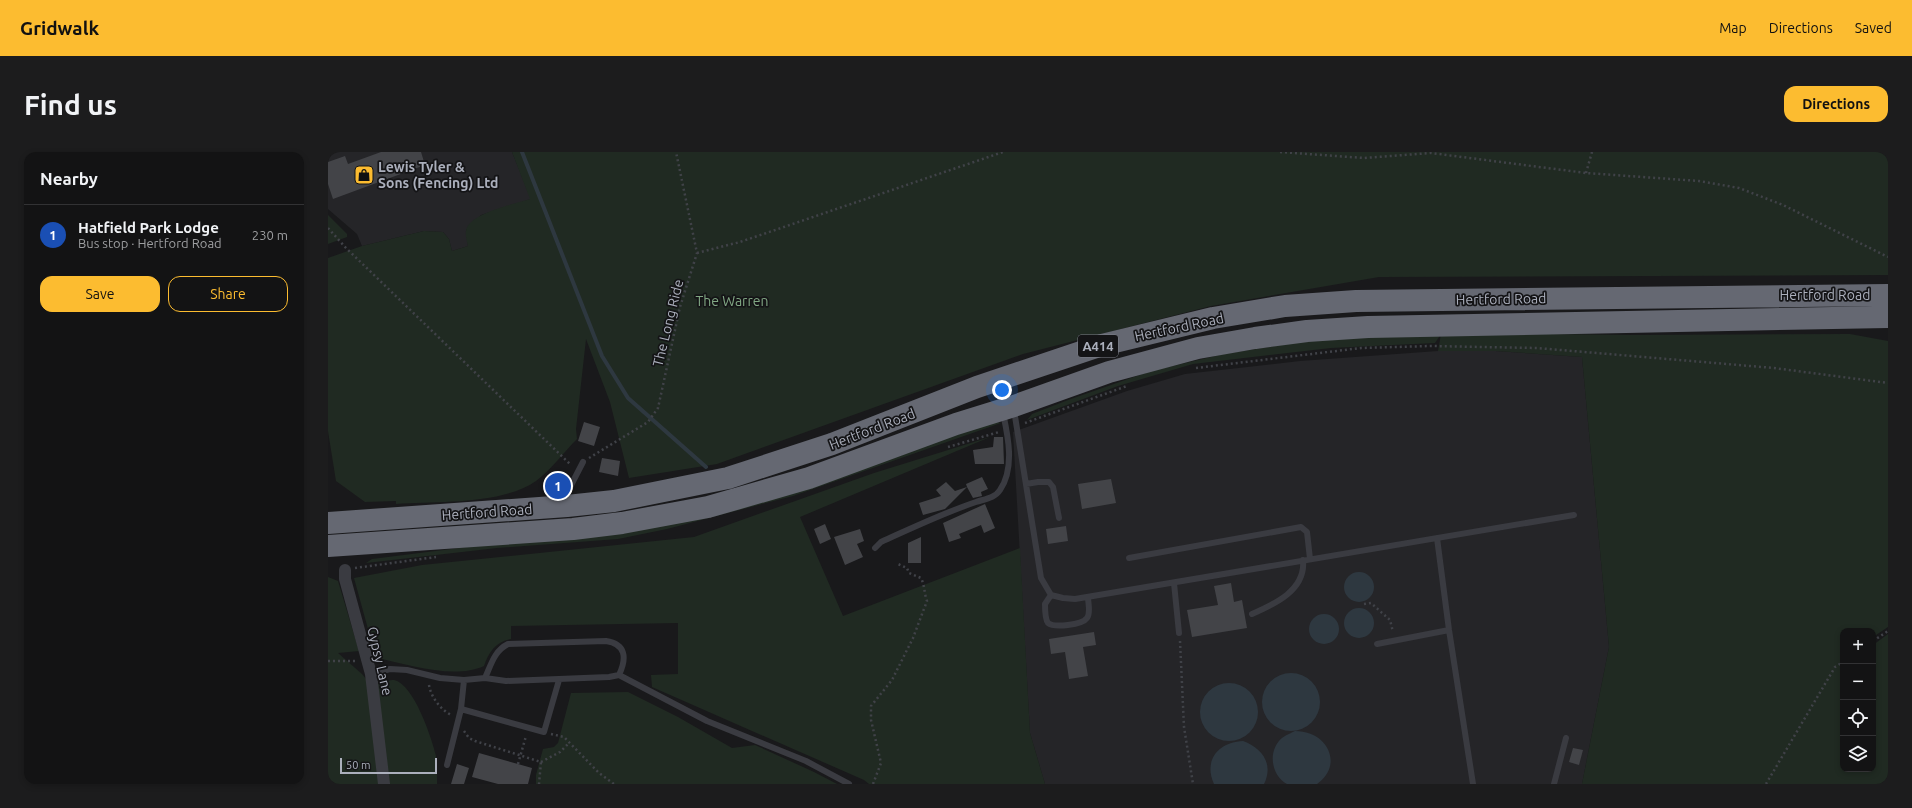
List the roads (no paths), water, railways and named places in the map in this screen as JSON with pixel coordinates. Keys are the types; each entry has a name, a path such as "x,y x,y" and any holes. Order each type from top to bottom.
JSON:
{"highway":[{"name":"Hertford Road","path":"329,521 567,506 614,501 728,478 832,444 977,387 1102,344 1177,325 1263,310 1356,301 1888,295"},
{"name":"Hertford Road","path":"328,546 573,529 622,523 708,507 809,478 956,424 1010,417 1109,372 1198,348 1307,331 1424,325 1886,318"}],"street":[{"name":"Gypsy Lane","path":"345,570 345,579 371,674 384,784"}],"lane":[{"path":"1010,417 1026,484 1041,578 1052,595 1063,598 1088,597 1574,515"},
{"path":"875,548 881,542 950,511 995,496 1000,489 1008,463 1010,417"},
{"path":"567,506 567,493 583,462"},
{"path":"1026,484 1049,482 1053,487 1058,518"},
{"path":"1129,558 1301,527 1307,532 1310,559"},
{"path":"1437,538 1449,630 1473,784"},
{"path":"1252,614 1272,605 1294,588 1301,580 1304,570 1303,560"},
{"path":"1174,583 1179,633"},
{"path":"1052,595 1045,604 1047,621 1050,624 1061,626 1079,623 1087,618 1089,613 1088,597"},
{"path":"1377,644 1449,630"},
{"path":"485,678 498,650 508,644 522,643 614,642 620,645 623,652 623,666 620,675"},
{"path":"371,674 390,669 407,670 429,676 464,680 485,678 506,681 609,678 620,675 707,721 806,761 849,784"},
{"path":"447,766 462,709 464,680"},
{"path":"462,709 544,732 559,680"},
{"path":"1554,784 1566,738"}],"waterway":[{"path":"522,152 602,356 628,398 706,467"}],"place":[{"name":"Lewis Tyler & Sons (Fencing) Ltd","path":"364,175"},
{"name":"Hatfield Park Lodge","path":"558,486"}],"park label":[{"name":"The Warren","path":"732,301"}]}
